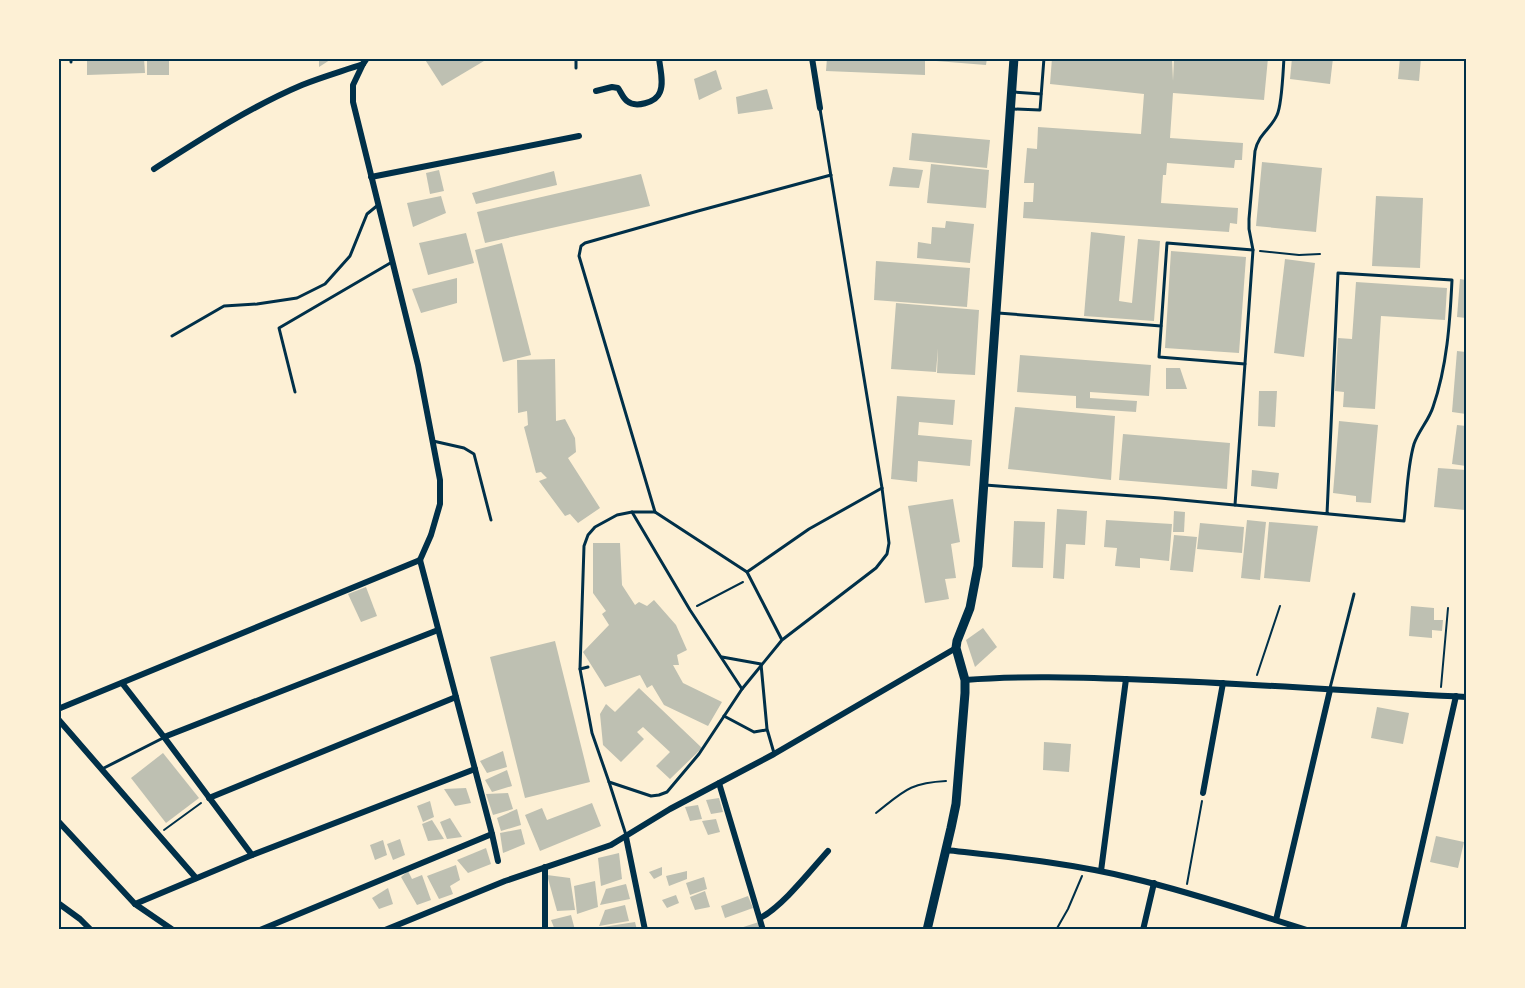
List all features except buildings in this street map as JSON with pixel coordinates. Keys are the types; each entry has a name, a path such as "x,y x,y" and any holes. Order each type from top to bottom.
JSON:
{"main road":[{"path":"927,930 951,828 958,781 965,680 956,648 974,593 978,566 1014,58"}],"street":[{"path":"596,91 612,87 618,88 627,101 634,104 646,103 655,99 660,94 661,86 659,58"},
{"path":"812,58 820,108"},
{"path":"154,169 252,109 301,86 365,61"},
{"path":"365,61 353,85 353,102 418,365 440,480 440,504 431,535 420,560 498,861"},
{"path":"371,177 579,136"},
{"path":"58,709 420,560"},
{"path":"164,737 438,630"},
{"path":"385,930 505,881 597,850 626,837 670,809 774,754 956,648"},
{"path":"965,680 1052,677 1254,684 1467,697"},
{"path":"1101,871 1126,680"},
{"path":"122,683 252,855"},
{"path":"1203,793 1223,683"},
{"path":"1276,920 1330,690"},
{"path":"1403,930 1456,696"},
{"path":"208,798 456,697"},
{"path":"58,719 196,878"},
{"path":"135,904 252,855 475,769"},
{"path":"719,783 763,930"},
{"path":"58,821 135,904 173,930"},
{"path":"260,930 492,834"},
{"path":"626,837 645,930"},
{"path":"946,850 1058,863 1101,871 1154,883 1307,930"},
{"path":"760,918 770,912 828,851"},
{"path":"545,867 545,930"},
{"path":"1143,930 1154,883"},
{"path":"58,903 91,930"}],"lane":[{"path":"576,58 576,68"},
{"path":"1011,108 1040,111 1044,58"},
{"path":"1236,505 1253,250 1249,219 1255,151 1257,142 1277,116 1284,58"},
{"path":"1012,92 1041,94"},
{"path":"609,782 651,796 667,792 699,754 742,689 782,640 876,568 887,554 889,543 882,488 820,108"},
{"path":"655,512 579,256 581,246 831,175"},
{"path":"172,336 224,306 297,298 325,284 350,256 367,214 378,205"},
{"path":"1245,364 1159,357 1161,326 1167,243 1253,250"},
{"path":"295,392 279,328 392,262"},
{"path":"984,484 1404,521 1414,445 1434,406 1442,370 1450,329 1452,280 1338,273 1327,514"},
{"path":"996,313 1161,326"},
{"path":"432,441 464,448 474,454 490,520"},
{"path":"747,572 809,529 882,488"},
{"path":"626,837 592,733 580,669 584,546 588,535 595,527 617,515 632,512 655,512 747,572 782,640"},
{"path":"632,512 690,610 742,689"},
{"path":"1330,690 1354,594"},
{"path":"722,657 761,664"},
{"path":"761,664 766,729 774,754"},
{"path":"580,669 588,667"},
{"path":"724,716 754,732 766,729"},
{"path":"102,769 164,737"}],"path":[{"path":"1253,250 1299,255 1320,254"},
{"path":"690,610 750,578"},
{"path":"1254,684 1280,606"},
{"path":"1440,695 1448,608"},
{"path":"876,813 913,786 958,781"},
{"path":"1185,892 1203,793"},
{"path":"158,834 208,798"},
{"path":"1056,930 1068,909 1085,868"}]}
